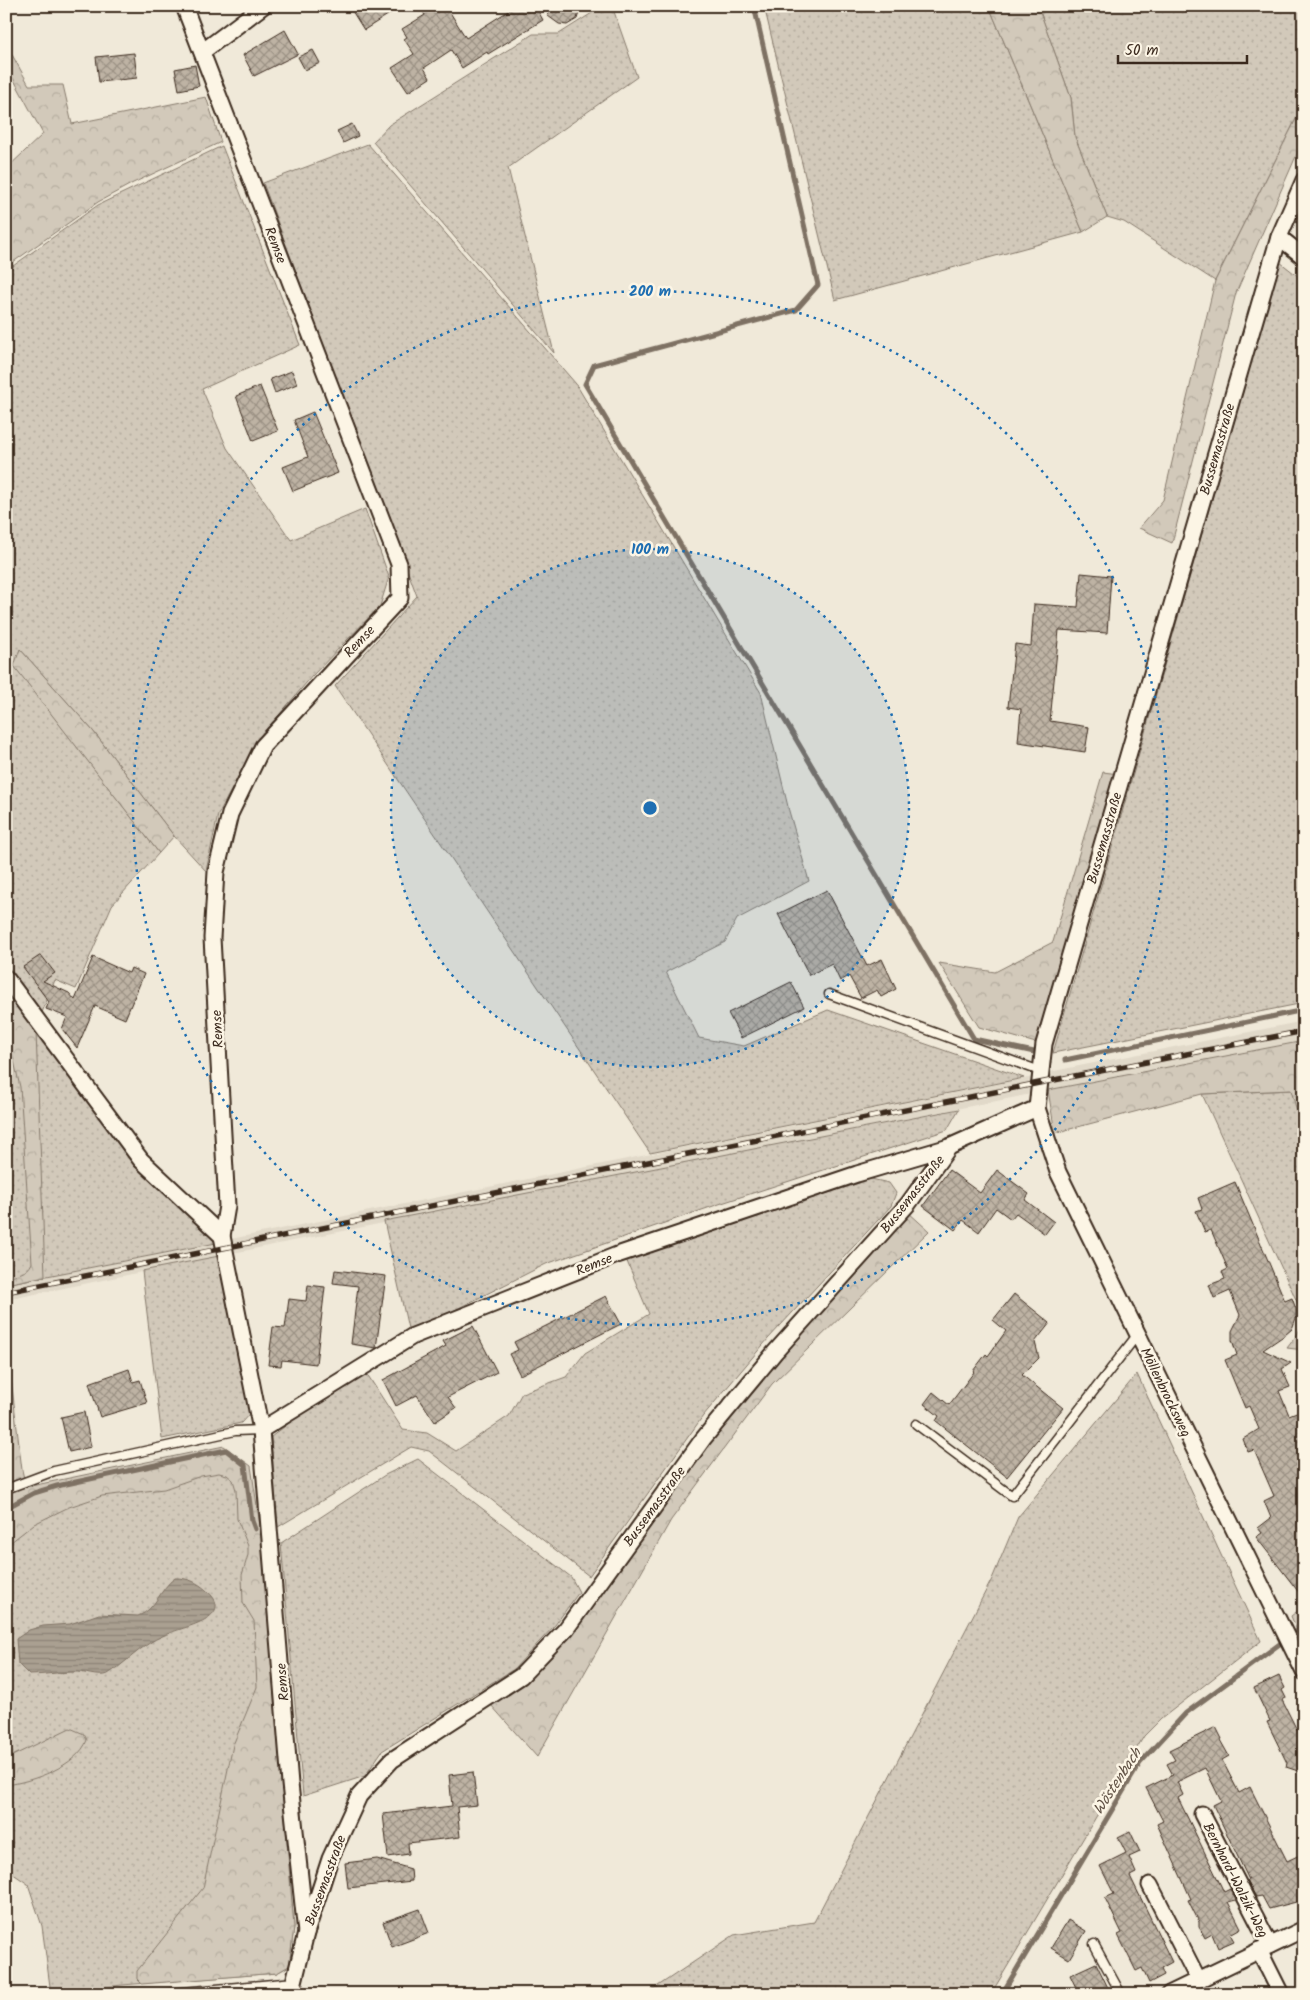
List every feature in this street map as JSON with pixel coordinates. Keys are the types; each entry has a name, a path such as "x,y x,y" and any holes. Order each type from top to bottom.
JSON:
{"street":[{"name":"Remse","path":"184,6 399,564 400,598 262,746 230,814 216,872 212,938 227,1206 222,1236 261,1430 290,1784 306,1933"},
{"path":"202,52 264,6"},
{"name":"Bussemasstraße","path":"293,1988 306,1933 330,1859 359,1796 392,1760 521,1676 566,1629 703,1439 775,1352 908,1204 949,1147 1037,1108 1044,1044 1279,237 1304,180"},
{"path":"1279,237 1304,257"},
{"path":"6,978 141,1160 222,1236"},
{"name":"Möllenbrocksweg","path":"1037,1108 1058,1172 1304,1672"},
{"name":"Remse","path":"261,1430 413,1336 617,1255 857,1174 949,1147"},
{"name":"Bernhard-Walzik-Weg","path":"1202,1814 1265,1948 1281,1994"},
{"path":"1150,1885 1198,1979"},
{"path":"1169,1994 1304,1929"}],"lane":[{"path":"829,994 1040,1071"},
{"path":"916,1424 1012,1496 1138,1334"},
{"name":"Remse","path":"6,1489 64,1469 235,1431 261,1430"},
{"path":"1094,1944 1121,1994"},
{"path":"161,1994 293,1988"}],"shaded area":[{"path":"1304,1021 1304,1041 1048,1090 1049,1072"},
{"path":"1033,1077 1031,1094 233,1253 231,1239"},
{"path":"216,1243 219,1256 6,1300 6,1284"},
{"path":"175,1578 192,1581 206,1590 214,1599 216,1607 213,1613 198,1623 153,1641 108,1674 99,1675 73,1672 29,1675 18,1664 16,1639 29,1630 43,1626 70,1624 99,1614 138,1616 154,1604 165,1587"}],"green space":[{"path":"603,6 612,6 637,77 508,168 554,353 373,142 389,125 533,34 559,34"},
{"path":"764,6 989,6 1083,232 835,300"},
{"path":"989,6 1038,6 1071,98 1075,137 1107,217 1083,232"},
{"path":"1038,6 1304,6 1304,103 1215,281 1124,222 1107,217 1075,137 1071,98"},
{"path":"6,44 29,85 63,85 72,124 206,97 221,142 133,183 98,202 6,267 6,169 43,134 6,65"},
{"path":"1304,103 1304,138 1236,293 1172,543 1139,528 1163,500 1215,281"},
{"path":"368,144 576,384 761,693 789,811 809,881 737,919 725,942 666,972 699,1038 744,1046 828,1010 1024,1078 650,1153 335,686 417,596 263,183"},
{"path":"222,146 300,345 202,389 227,448 291,540 365,509 389,577 380,606 312,676 257,741 218,815 206,871 174,836 93,731 20,649 15,666 159,853 112,905 76,989 55,980 41,1015 6,967 6,271 98,205"},
{"path":"1280,262 1304,281 1304,1003 1053,1053"},
{"path":"20,649 93,731 174,836 159,853 14,666"},
{"path":"1103,772 1119,774 1036,1043 979,1027 939,963 995,972 1053,942"},
{"path":"6,992 152,1182 206,1230 216,1243 6,1284"},
{"path":"6,992 36,1032 45,1276 6,1284 6,1277 24,1271 32,1263 20,1087 6,1026"},
{"path":"1304,1041 1304,1137 1291,1090 1202,1094 1055,1133 1048,1090"},
{"path":"1292,1090 1304,1137 1304,1317 1202,1094"},
{"path":"959,1109 947,1130 725,1202 546,1264 409,1333 384,1221"},
{"path":"871,1179 889,1183 896,1193 891,1206 768,1339 703,1416 589,1576 429,1451 411,1447 278,1527 271,1437 293,1420 367,1374 403,1430 427,1433 456,1451 509,1416 522,1393 566,1377 585,1353 649,1314 626,1259"},
{"path":"908,1212 929,1231 772,1384 671,1520 537,1757 491,1705 527,1680 732,1413 800,1331"},
{"path":"219,1256 251,1412 241,1423 162,1439 142,1271"},
{"path":"1304,1320 1304,1350 1287,1348 1297,1335"},
{"path":"6,1337 22,1470 26,1487 224,1446 251,1466 262,1539 294,1927 289,1966 277,1973 142,1984 137,1979 137,1971 203,1888 233,1745 257,1687 254,1621 243,1603 242,1575 248,1555 248,1546 237,1519 236,1490 233,1480 227,1475 219,1473 201,1476 164,1489 102,1496 69,1507 34,1524 6,1546"},
{"path":"1137,1374 1261,1641 1161,1719 1144,1736 991,1994 646,1994 734,1935 814,1922 992,1579 1018,1517"},
{"path":"223,1455 262,1539 294,1927 289,1966 277,1973 122,1985 51,1994 42,1926 28,1884 6,1869 6,1511"},
{"path":"418,1459 571,1577 579,1592 555,1625 514,1669 382,1751 365,1776 303,1796 281,1543 385,1475"},
{"path":"1304,1606 1304,1639 1301,1641 1291,1616"},
{"path":"70,1728 84,1734 87,1740 74,1758 64,1765 40,1776 6,1785 6,1759"},
{"path":"272,1988 279,1994 214,1994"}],"building":[{"path":"349,6 402,6 364,30"},
{"path":"419,6 446,6 466,38 516,6 535,6 543,20 462,68 451,50 424,68 430,78 408,92 392,68 414,54 404,39 407,37 402,29 425,15"},
{"path":"552,6 581,6 577,19 567,25 559,24 548,16"},
{"path":"285,30 298,54 254,76 243,55"},
{"path":"313,50 320,63 305,70 298,57"},
{"path":"134,53 137,78 99,82 96,57"},
{"path":"195,65 199,86 179,90 175,69"},
{"path":"352,124 358,136 343,143 337,131"},
{"path":"292,371 297,384 275,393 270,379"},
{"path":"260,386 278,431 253,441 236,396"},
{"path":"313,412 338,473 293,491 283,467 308,457 294,420"},
{"path":"1081,573 1111,576 1107,633 1059,630 1050,721 1089,727 1085,752 1018,742 1021,709 1008,707 1015,644 1031,646 1034,604 1078,607"},
{"path":"827,890 867,966 882,959 896,989 881,997 877,990 861,998 849,976 840,981 832,964 809,975 778,914"},
{"path":"41,955 55,973 43,981 69,993 75,1000 93,957 129,973 131,968 144,974 125,1019 95,1006 77,1048 62,1029 67,1017 46,1009 49,1002 23,967"},
{"path":"791,982 804,1007 741,1038 728,1013"},
{"path":"949,1170 980,1193 997,1170 1029,1194 1025,1200 1054,1222 1045,1234 1016,1213 1011,1219 996,1208 979,1232 963,1220 955,1230 923,1206"},
{"path":"1235,1182 1285,1301 1292,1298 1296,1309 1296,1318 1292,1329 1263,1350 1291,1363 1282,1369 1290,1387 1279,1391 1289,1415 1304,1409 1304,1599 1256,1537 1262,1533 1258,1528 1271,1518 1264,1501 1274,1496 1254,1450 1248,1452 1243,1439 1259,1429 1249,1406 1245,1408 1225,1360 1237,1355 1232,1340 1232,1331 1240,1315 1230,1291 1214,1298 1209,1285 1225,1279 1222,1272 1228,1269 1211,1230 1205,1232 1196,1211 1202,1209 1198,1198"},
{"path":"335,1270 386,1276 376,1348 351,1344 358,1286 333,1283"},
{"path":"308,1285 325,1287 316,1364 282,1360 281,1366 268,1365 273,1327 285,1328 289,1299 306,1301"},
{"path":"1014,1294 1050,1323 1035,1342 1039,1358 1022,1375 1063,1408 1007,1477 936,1421 939,1416 924,1404 933,1392 949,1405 986,1354 988,1356 1006,1331 993,1320"},
{"path":"606,1296 621,1324 520,1375 509,1354 518,1350 514,1342"},
{"path":"473,1326 497,1372 448,1397 456,1408 435,1422 417,1395 396,1406 383,1380 446,1346 443,1341"},
{"path":"129,1369 133,1382 140,1380 147,1403 100,1417 89,1383"},
{"path":"84,1412 91,1447 69,1452 61,1417"},
{"path":"1279,1676 1285,1688 1282,1690 1286,1698 1282,1700 1304,1744 1304,1773 1286,1767 1287,1763 1267,1722 1270,1721 1254,1688"},
{"path":"1216,1727 1222,1739 1220,1740 1229,1756 1222,1760 1239,1793 1250,1787 1287,1861 1304,1853 1304,1900 1269,1909 1262,1896 1256,1897 1247,1881 1249,1880 1213,1805 1221,1801 1205,1768 1177,1782 1183,1795 1178,1798 1224,1892 1230,1889 1236,1900 1228,1902 1241,1928 1230,1934 1234,1941 1218,1948 1212,1934 1205,1938 1199,1927 1199,1922 1188,1900 1191,1899 1157,1824 1163,1821 1146,1788 1173,1775 1167,1764 1175,1760 1169,1750"},
{"path":"473,1772 477,1805 457,1807 460,1837 408,1843 409,1854 388,1857 383,1814 452,1806 449,1775"},
{"path":"1130,1831 1140,1852 1129,1857 1136,1873 1130,1876 1172,1962 1161,1968 1164,1975 1149,1983 1142,1968 1136,1971 1118,1935 1122,1933 1105,1898 1114,1894 1100,1866 1126,1853 1118,1837"},
{"path":"377,1859 411,1869 412,1881 348,1888 345,1863"},
{"path":"420,1909 429,1933 392,1947 383,1922"},
{"path":"1068,1920 1086,1931 1069,1959 1051,1948"},
{"path":"1096,1963 1111,1994 1079,1994 1070,1975"}],"waterway":[{"path":"754,6 818,285 796,310 594,365 585,384 974,1039 1034,1052"},
{"path":"6,269 11,266"},
{"path":"1065,1060 1304,1010"},
{"path":"6,1508 34,1493 57,1486 226,1450 245,1465 252,1521 255,1529"},
{"name":"Wöstenbach","path":"1002,1994 1140,1763 1186,1713 1304,1626"}],"railway":[{"path":"6,1292 1304,1031"}]}
